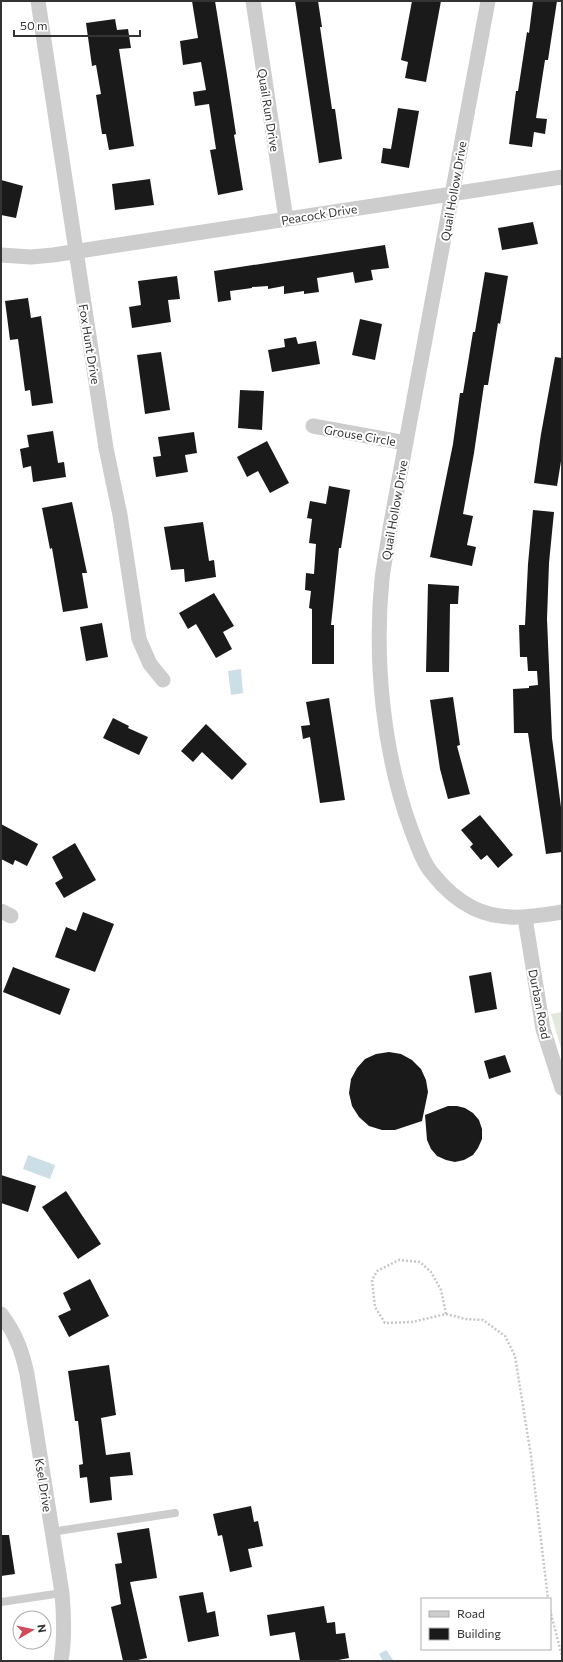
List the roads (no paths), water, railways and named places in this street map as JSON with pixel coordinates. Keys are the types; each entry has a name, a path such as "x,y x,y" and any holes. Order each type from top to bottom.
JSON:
{"street":[{"name":"Fox Hunt Drive","path":"38,1 106,448 120,515 139,639 150,664 163,680"},
{"name":"Quail Run Drive","path":"253,1 286,219"},
{"name":"Quail Hollow Drive","path":"488,1 382,579 380,628 381,676 393,771 417,846 431,872 450,893 473,908 499,916 525,918 562,912"},
{"name":"Peacock Drive","path":"1,255 31,257 76,252 562,177"},
{"name":"Grouse Circle","path":"313,426 406,443"},
{"name":"Durban Road","path":"525,918 543,1029 562,1088"},
{"name":"Ksel Drive","path":"1,1314 10,1325 21,1348 27,1374 62,1593 65,1620 64,1642 60,1661"}],"lane":[{"path":"52,1532 175,1513"},
{"path":"1,1602 62,1593"}]}
